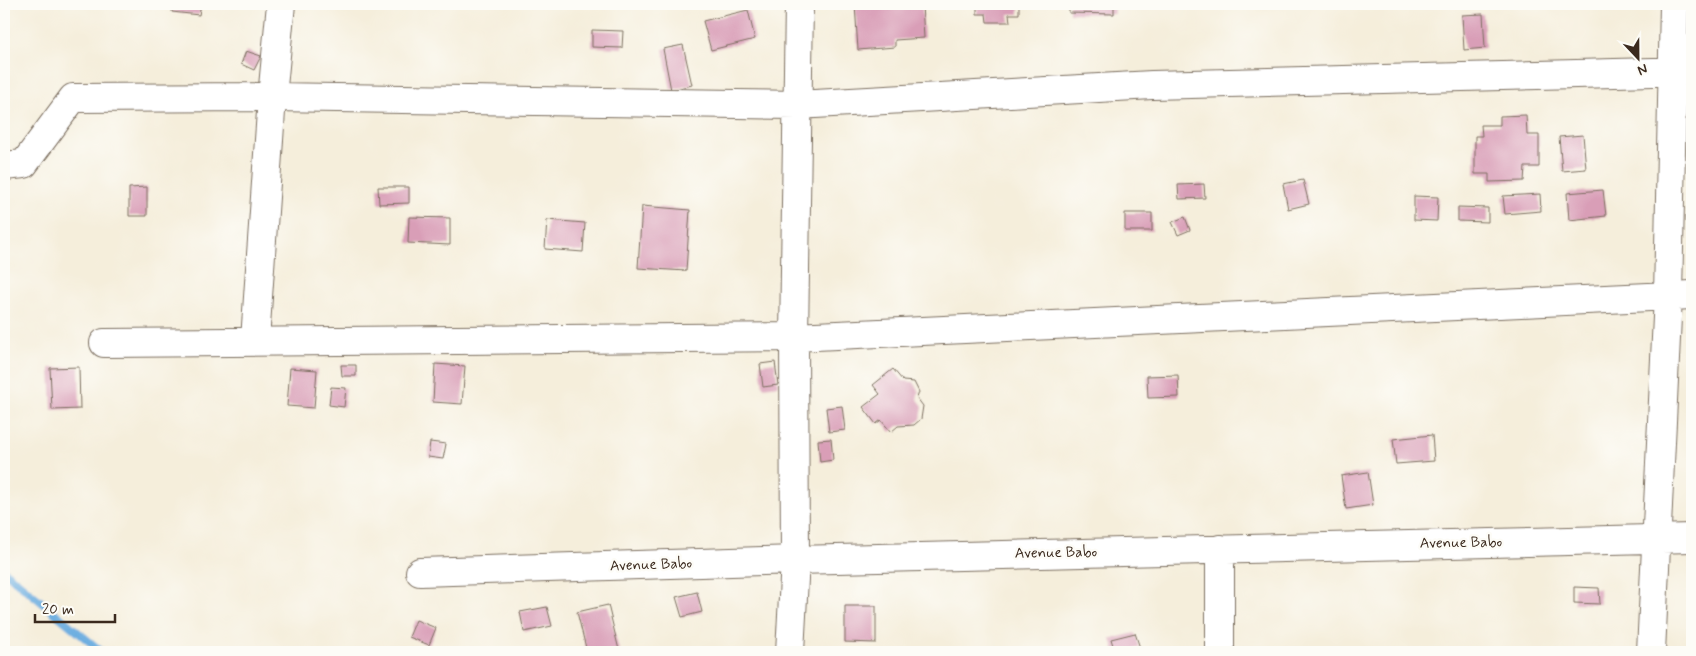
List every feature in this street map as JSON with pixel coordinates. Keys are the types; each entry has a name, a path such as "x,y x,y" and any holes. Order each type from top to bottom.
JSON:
{"street":[{"path":"255,340 272,97 281,4"},
{"path":"790,652 795,560 794,337 799,4"},
{"path":"1651,652 1656,538 1680,296 1683,71 1674,4"},
{"path":"4,166 24,164 73,98 272,97 797,105 1152,85 1683,71"},
{"path":"104,343 255,340 794,337 1680,296"},
{"name":"Avenue Babo","path":"420,572 795,560 1692,538"},
{"path":"1220,549 1220,652"}],"building":[{"path":"173,4 201,4 199,15 172,12"},
{"path":"855,4 922,4 924,38 895,40 895,47 858,50"},
{"path":"977,4 1019,4 1019,14 1009,14 1010,22 987,22 986,14 977,14"},
{"path":"1069,4 1114,4 1114,14 1069,13"},
{"path":"748,10 755,39 711,50 703,21"},
{"path":"1483,14 1485,48 1464,50 1462,15"},
{"path":"592,30 623,31 622,48 592,47"},
{"path":"683,45 692,85 671,90 663,49"},
{"path":"246,51 261,56 254,70 241,64"},
{"path":"1526,115 1527,135 1539,135 1539,167 1525,167 1524,181 1489,182 1489,174 1475,174 1475,136 1482,136 1481,125 1500,125 1500,116"},
{"path":"1583,135 1586,169 1562,171 1559,137"},
{"path":"1303,180 1309,204 1288,209 1283,184"},
{"path":"1204,184 1205,198 1179,199 1178,185"},
{"path":"147,187 147,216 129,216 129,188"},
{"path":"378,187 409,187 409,203 379,204"},
{"path":"1603,190 1606,216 1569,220 1567,193"},
{"path":"1540,194 1541,211 1505,214 1503,196"},
{"path":"1414,196 1438,197 1437,221 1414,220"},
{"path":"642,206 690,210 686,271 638,268"},
{"path":"1458,207 1488,208 1488,222 1458,221"},
{"path":"1125,213 1152,213 1152,231 1125,231"},
{"path":"409,217 450,218 450,245 408,243"},
{"path":"1185,217 1190,230 1178,235 1172,222"},
{"path":"547,220 585,223 583,252 545,249"},
{"path":"775,362 778,385 763,387 760,364"},
{"path":"435,364 465,366 462,404 433,402"},
{"path":"341,365 356,365 356,376 342,376"},
{"path":"79,367 80,409 52,410 50,368"},
{"path":"290,368 317,370 314,408 287,406"},
{"path":"893,369 903,381 914,382 919,392 917,398 923,406 921,419 914,425 898,426 891,432 881,420 876,424 863,407 880,394 873,385"},
{"path":"1178,375 1179,397 1148,398 1147,376"},
{"path":"331,387 346,388 344,407 329,405"},
{"path":"842,406 845,430 829,432 826,408"},
{"path":"1432,435 1434,461 1396,464 1393,439"},
{"path":"831,439 833,460 820,462 818,440"},
{"path":"430,442 446,444 443,459 428,457"},
{"path":"1368,472 1373,505 1346,509 1341,476"},
{"path":"1574,587 1599,588 1600,604 1574,603"},
{"path":"697,592 702,612 682,617 676,597"},
{"path":"608,605 619,650 587,652 577,612"},
{"path":"845,606 876,606 876,643 845,642"},
{"path":"547,607 552,626 524,632 520,612"},
{"path":"416,620 436,628 429,645 409,637"},
{"path":"1135,633 1140,648 1115,652 1111,639"}],"waterway":[{"path":"4,571 102,652"}]}
